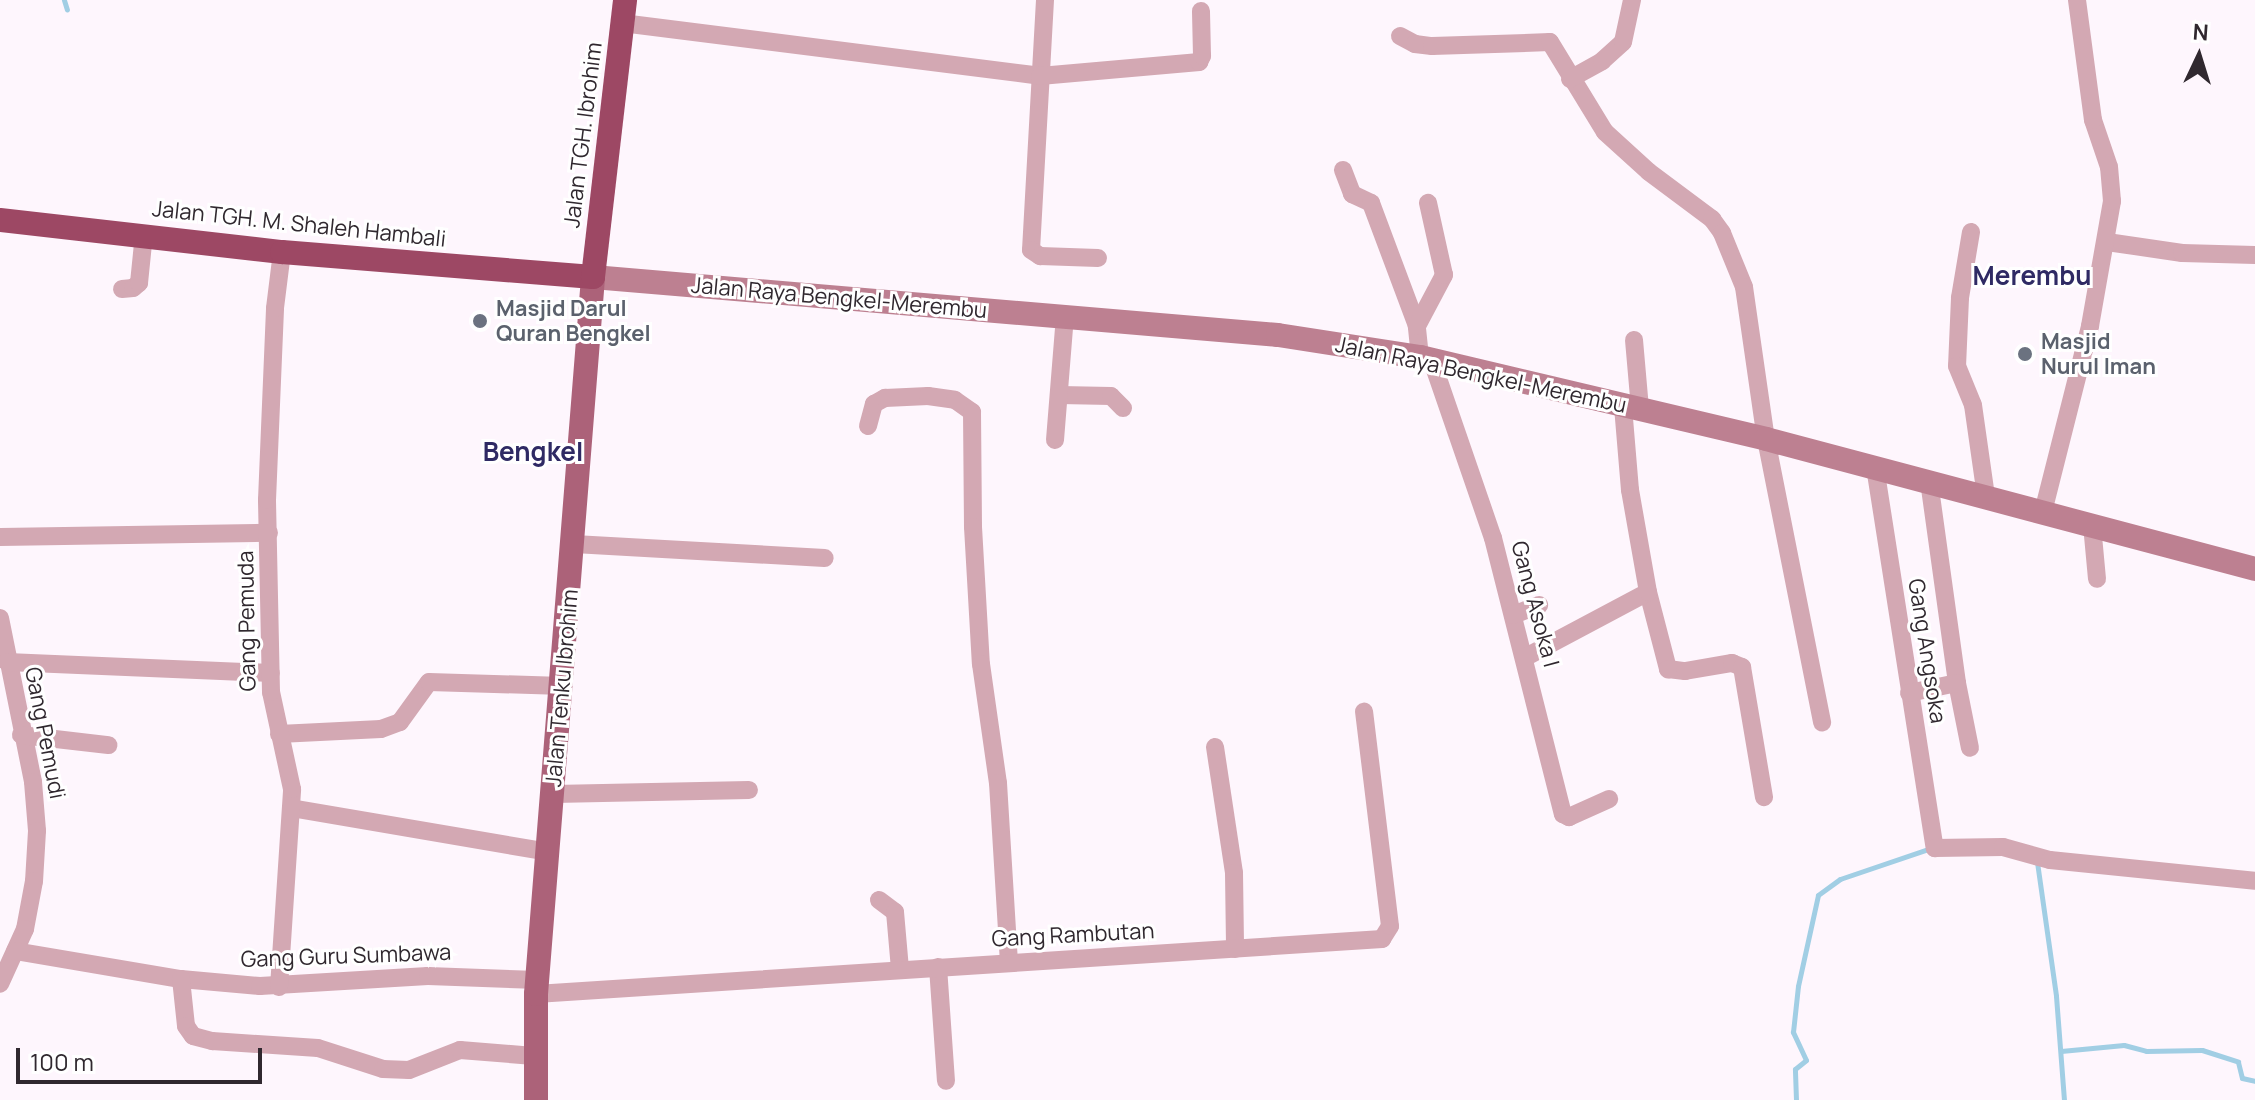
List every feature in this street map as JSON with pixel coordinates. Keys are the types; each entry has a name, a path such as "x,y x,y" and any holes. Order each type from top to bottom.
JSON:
{"highway":[{"name":"Jalan TGH. Ibrohim","path":"593,277 623,11"},
{"name":"Jalan TGH. M. Shaleh Hambali","path":"0,220 282,252 593,277"}],"main road":[{"name":"Jalan Tenku Ibrohim","path":"536,1100 537,987 593,277"}],"street":[{"path":"1045,0 1031,250 1040,256 1098,258"},
{"path":"1570,79 1602,61 1623,42 1632,0"},
{"path":"2043,512 2090,326 2107,242 2112,185 2093,120 2077,0"},
{"path":"623,11 1040,76 1199,62 1202,56 1201,11"},
{"path":"1400,36 1415,44 1432,46 1546,41 1554,46 1570,79 1614,142 1712,219 1731,249 1744,287 1766,439 1822,723"},
{"name":"Gang Asoka I","path":"1343,170 1352,194 1371,203 1493,538 1563,814 1569,817 1609,799"},
{"path":"1417,326 1444,275 1428,203"},
{"path":"1971,232 1960,298 1957,366 1973,405 1986,496"},
{"path":"122,289 133,288 139,283 144,234"},
{"path":"2107,242 2182,253 2255,255"},
{"name":"Gang Pemuda","path":"279,987 291,808 290,775 279,734 271,673 269,533 272,371 282,252"},
{"name":"Jalan Raya Bengkel-Merembu","path":"593,277 1278,335 1426,359 1766,439 2255,569"},
{"path":"1055,440 1065,317"},
{"path":"1634,340 1630,490 1648,592 1668,669 1685,671 1732,663 1742,667 1764,797"},
{"path":"1060,395 1111,396 1123,408"},
{"path":"868,426 874,404 885,398 928,396 955,400 972,412 973,527 981,664 998,783 1009,963"},
{"name":"Gang Angsoka","path":"1875,467 1932,843 1940,849 1973,845 2003,847 2050,860 2255,881"},
{"path":"1929,481 1957,683 1970,748"},
{"path":"2092,525 2097,579"},
{"path":"0,537 269,533"},
{"path":"574,544 825,558"},
{"path":"1524,658 1648,592"},
{"path":"1513,615 1539,605"},
{"name":"Gang Pemudi","path":"0,618 21,735 33,782 37,831 30,905 0,984"},
{"path":"7,662 271,673"},
{"path":"279,734 381,729 400,722 429,682 563,686"},
{"path":"1909,693 1957,683"},
{"name":"Gang Rambutan","path":"537,987 1374,941 1388,933 1364,712"},
{"path":"21,735 108,745"},
{"path":"1215,747 1234,873 1235,949"},
{"path":"554,794 749,790"},
{"path":"291,808 548,852"},
{"path":"879,900 895,912 900,969"},
{"name":"Gang Guru Sumbawa","path":"15,951 181,979 279,987 428,976 537,987"},
{"path":"938,967 946,1081"},
{"path":"181,979 186,1026 193,1036 212,1041 318,1048 383,1069 409,1070 460,1050 534,1056"}],"waterway":[{"path":"64,0 67,10"},
{"path":"1796,1100 1795,1069 1806,1060 1793,1032 1798,986 1818,895 1840,879 1931,848"},
{"path":"2037,862 2056,996 2064,1100"},
{"path":"2061,1051 2124,1045 2146,1051 2202,1050 2238,1062 2242,1078 2255,1081"}],"place":[{"name":"Masjid Darul Quran Bengkel","path":"480,321"},
{"name":"Masjid Nurul Iman","path":"2025,354"}],"district":[{"name":"Merembu","path":"2032,276"},
{"name":"Bengkel","path":"533,452"}]}
